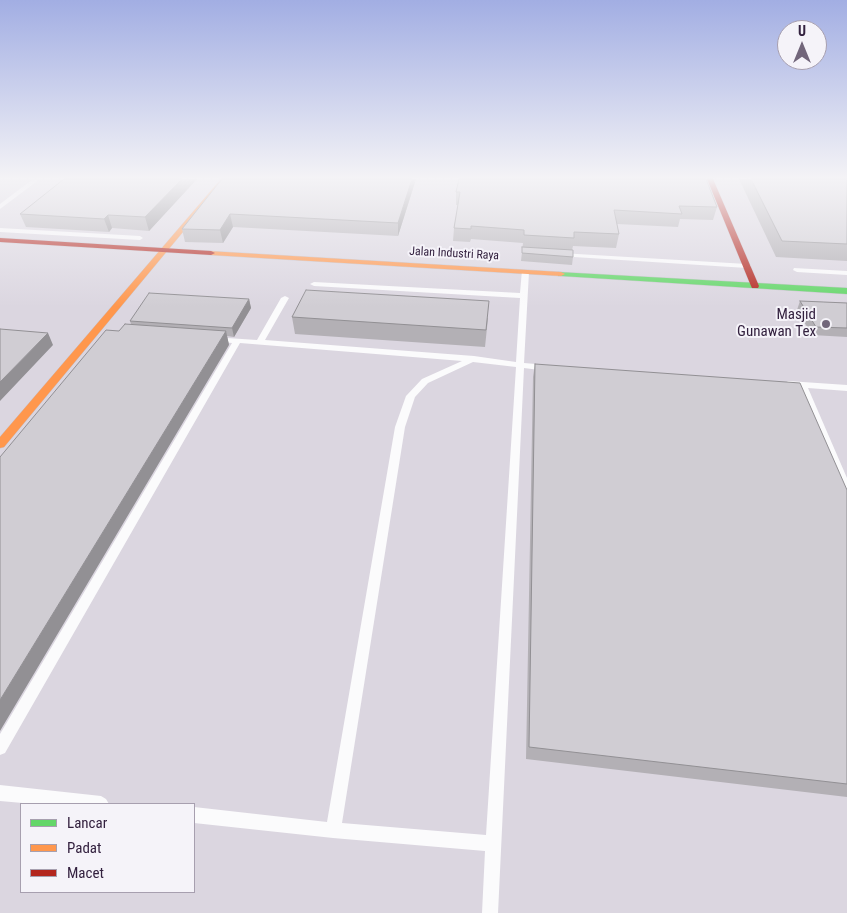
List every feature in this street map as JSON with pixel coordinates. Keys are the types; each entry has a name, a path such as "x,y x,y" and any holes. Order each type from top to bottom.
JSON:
{"street":[{"path":"0,444 187,222"},
{"path":"728,222 754,286"},
{"name":"Jalan Industri Raya","path":"0,240 847,291"}],"lane":[{"path":"0,230 140,238"},
{"path":"548,254 747,266"},
{"path":"797,270 847,273"},
{"path":"490,913 525,272"},
{"path":"314,284 524,296"},
{"path":"259,343 285,298"},
{"path":"208,339 474,359 560,369"},
{"path":"0,748 237,341"},
{"path":"333,830 400,427 411,396 425,382 474,359"},
{"path":"773,384 847,388"},
{"path":"802,385 847,490"},
{"path":"0,793 92,803"},
{"path":"195,815 333,830 494,844"}],"shaded area":[{"path":"0,222 847,222 847,913 0,913"}],"building":[{"path":"188,222 225,222 220,230 182,229"},
{"path":"372,222 398,222 398,223"},
{"path":"455,222 616,222 619,234 574,232 574,238 524,235 524,230 471,226 471,229 454,228"},
{"path":"772,222 847,222 847,244 782,241"},
{"path":"522,247 573,250 573,257 522,253"},
{"path":"306,290 489,301 486,330 292,317"},
{"path":"149,293 249,299 232,328 130,321"},
{"path":"800,301 847,303 847,328 816,327"},
{"path":"125,324 226,331 0,700 0,457 106,330 119,331"},
{"path":"0,329 48,333 0,382"},
{"path":"535,364 800,383 847,490 847,784 529,747"}],"traffic: fast":[{"path":"561,274 847,291"}],"traffic: slow":[{"path":"0,444 188,222"},
{"path":"211,253 561,274"}],"traffic: jam":[{"path":"728,222 755,286"},
{"path":"0,240 211,253"}],"place":[{"name":"Masjid Gunawan Tex","path":"826,324"}]}
